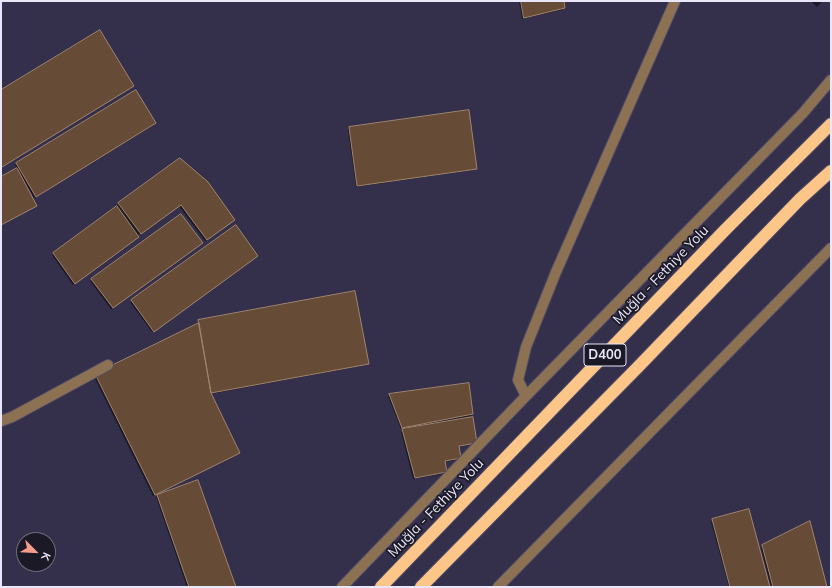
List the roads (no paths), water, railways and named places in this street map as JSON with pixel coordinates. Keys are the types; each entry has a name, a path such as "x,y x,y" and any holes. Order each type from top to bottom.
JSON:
{"highway":[{"name":"Muğla - Fethiye Yolu","path":"381,587 725,230 831,124"},
{"name":"D400","path":"421,587 638,367 800,199 831,171"}],"street":[{"path":"526,396 518,380 526,347 556,272 675,1"},
{"path":"342,587 526,396 797,119 831,80"},
{"path":"498,587 831,248"},
{"path":"1,421 12,417 108,365"}]}
